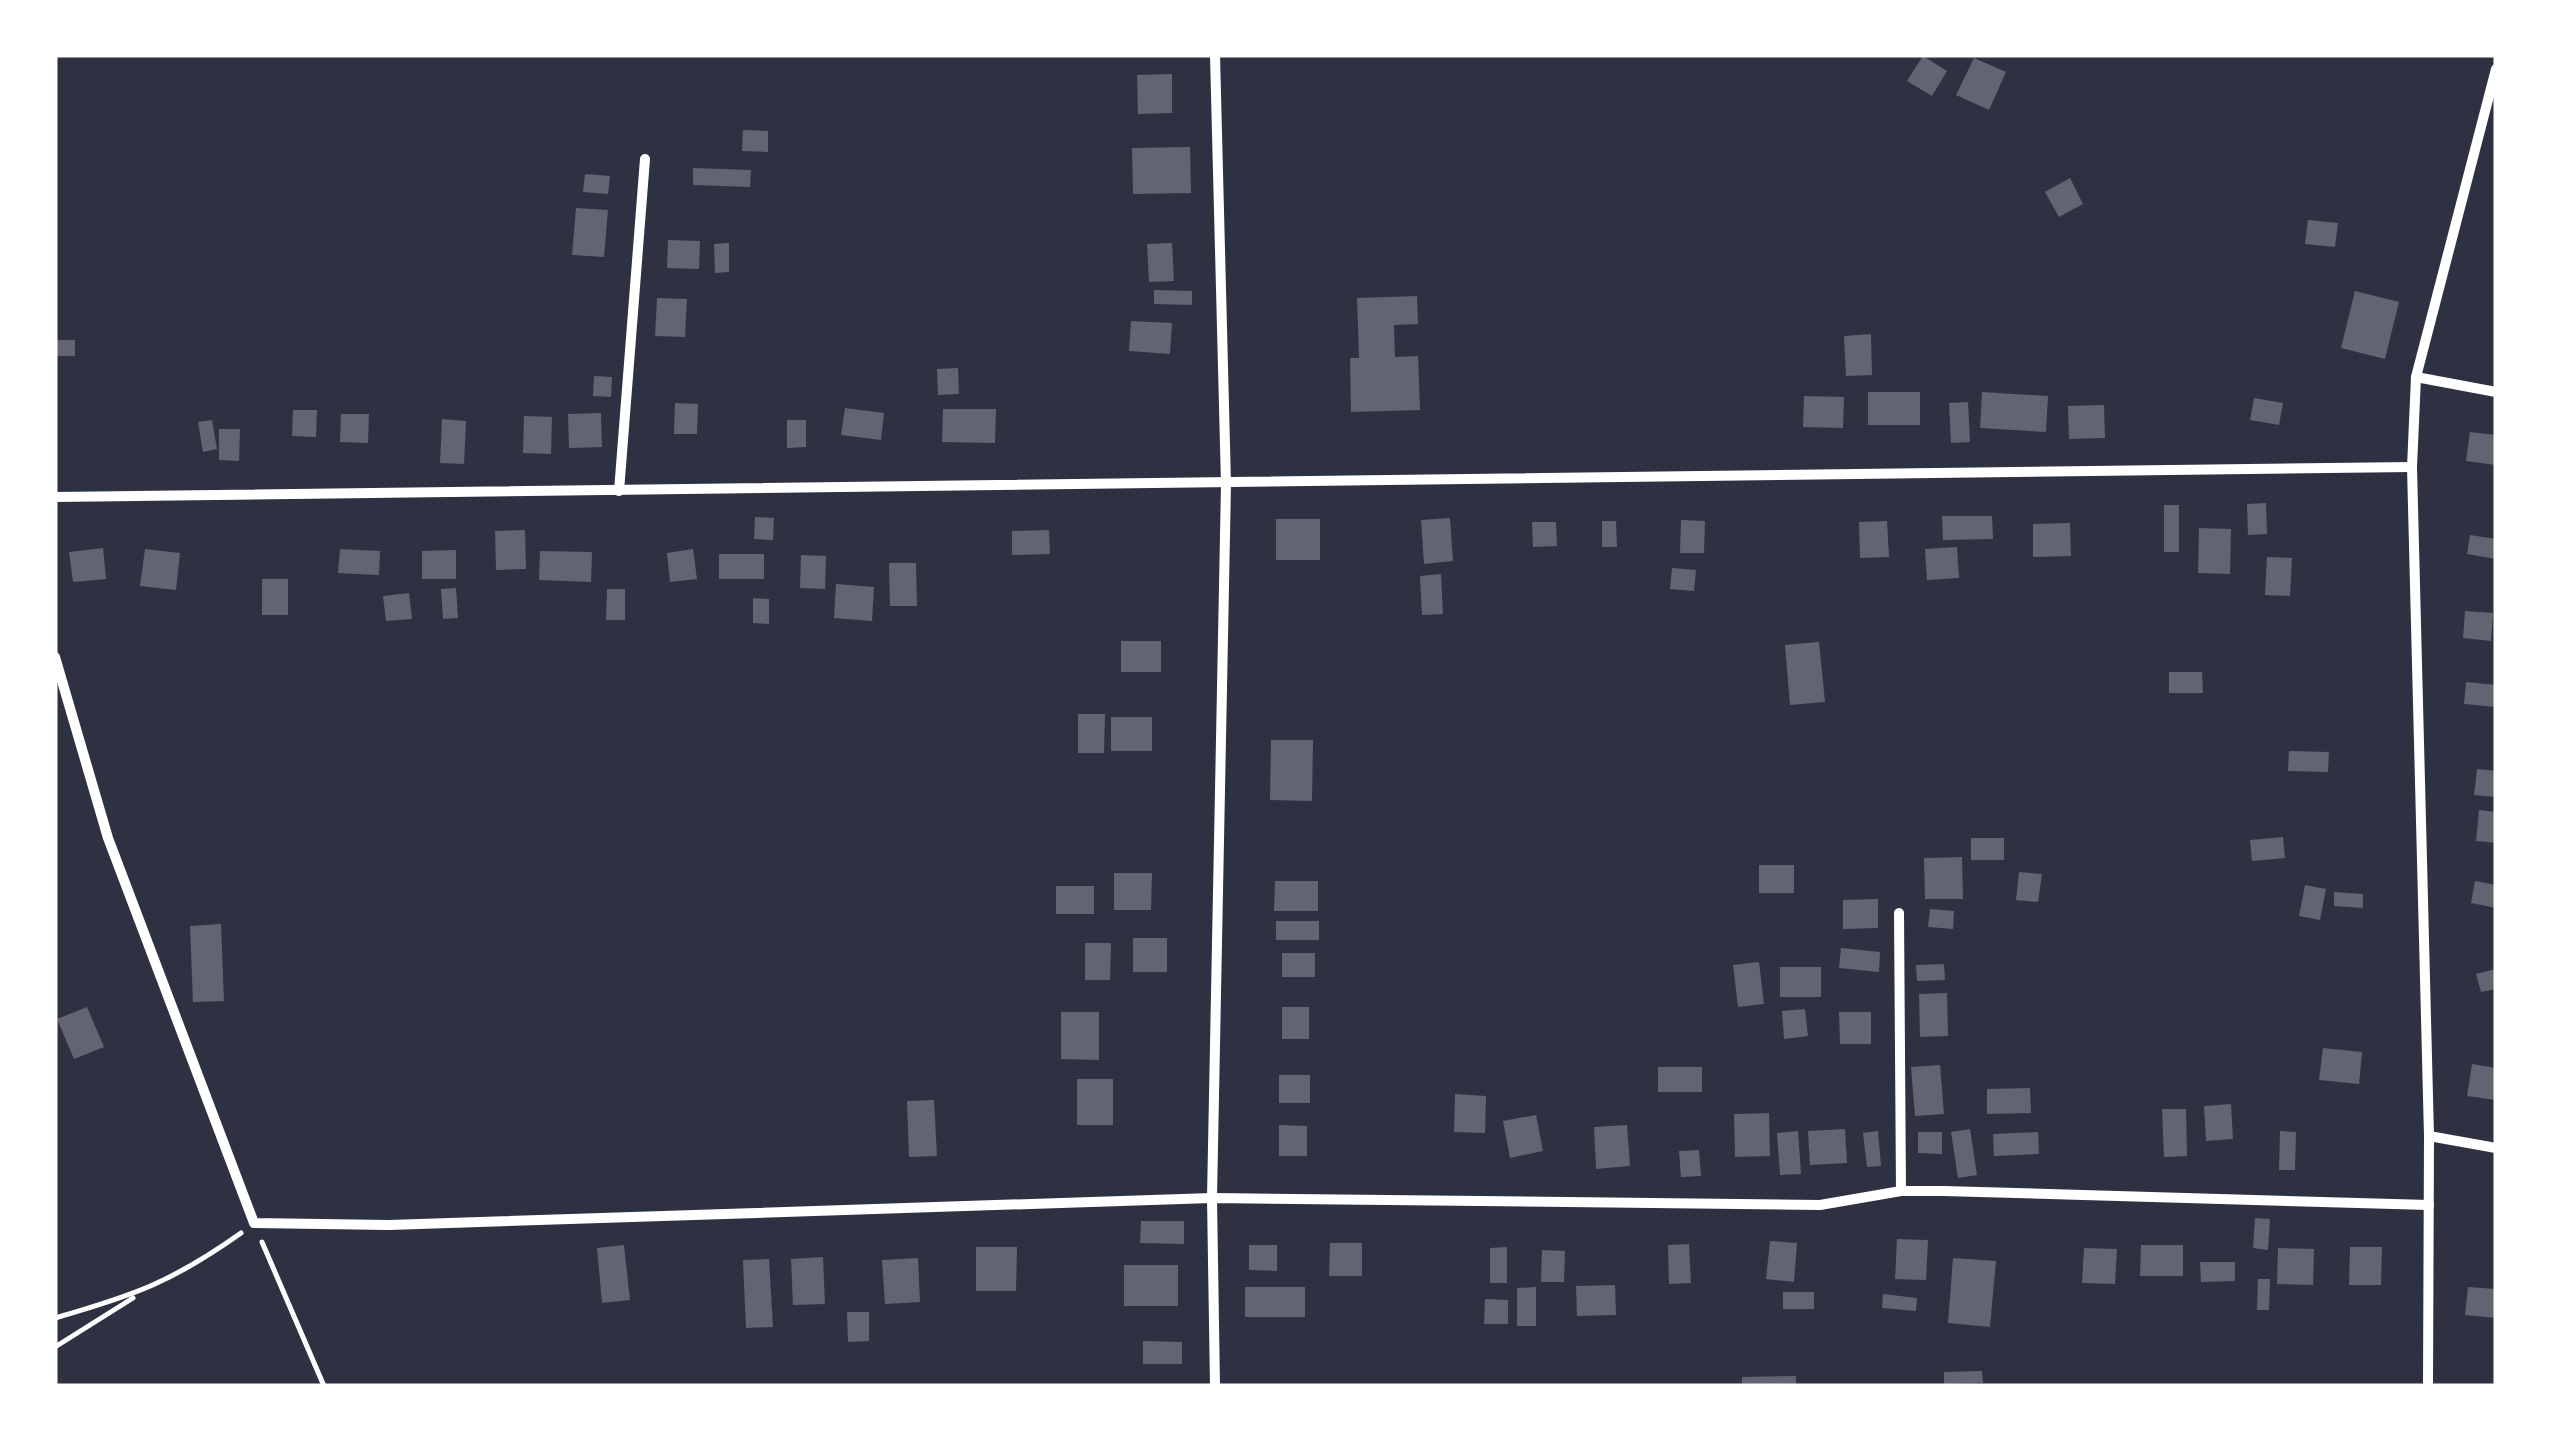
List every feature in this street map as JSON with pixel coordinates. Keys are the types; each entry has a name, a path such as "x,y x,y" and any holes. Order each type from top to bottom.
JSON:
{"street":[{"path":"1214,1386 1212,1198 1226,484 1215,55"},
{"path":"2428,1386 2429,1136 2412,467 2416,377 2496,70"},
{"path":"619,491 646,159"},
{"path":"2416,377 2496,392"},
{"path":"55,497 2412,467"},
{"path":"55,657 108,838 254,1223 409,1224 1212,1198 1820,1205 1901,1191 2428,1205"},
{"path":"1899,913 1901,1191"},
{"path":"2429,1136 2496,1148"}],"path":[{"path":"55,1348 139,1294 185,1272 254,1223 324,1386"},
{"path":"55,1318 139,1294"}],"building":[{"path":"1923,56 1947,71 1932,96 1907,81"},
{"path":"1974,58 2006,72 1989,110 1956,95"},
{"path":"1172,74 1172,113 1138,114 1137,75"},
{"path":"743,130 768,131 768,152 742,151"},
{"path":"1190,147 1191,193 1133,194 1132,148"},
{"path":"693,168 751,170 750,187 693,185"},
{"path":"585,174 610,176 608,194 583,192"},
{"path":"2070,178 2083,204 2059,217 2045,192"},
{"path":"576,208 608,210 604,257 572,255"},
{"path":"2308,220 2338,223 2335,247 2305,244"},
{"path":"668,240 700,241 699,269 667,268"},
{"path":"729,243 729,272 715,273 714,244"},
{"path":"1172,243 1174,281 1149,282 1147,244"},
{"path":"1154,290 1192,291 1192,305 1154,304"},
{"path":"2355,291 2399,302 2385,359 2341,348"},
{"path":"1417,296 1418,324 1394,325 1395,357 1418,356 1420,410 1351,412 1350,358 1359,358 1357,298"},
{"path":"657,298 687,299 685,337 655,336"},
{"path":"1131,321 1172,323 1170,354 1129,351"},
{"path":"1871,334 1872,375 1846,376 1844,336"},
{"path":"55,340 75,340 75,356 55,356"},
{"path":"958,368 959,394 938,395 937,369"},
{"path":"594,376 612,377 611,397 593,396"},
{"path":"1868,392 1920,392 1920,425 1868,425"},
{"path":"1982,392 2048,396 2046,432 1980,428"},
{"path":"1804,396 1844,397 1843,428 1803,427"},
{"path":"2254,398 2283,403 2279,425 2250,420"},
{"path":"1968,402 1970,442 1951,443 1949,403"},
{"path":"675,403 698,404 697,434 674,434"},
{"path":"2104,405 2105,438 2069,439 2068,406"},
{"path":"845,408 884,413 881,440 841,435"},
{"path":"943,409 996,409 995,443 942,442"},
{"path":"293,410 317,410 316,437 292,436"},
{"path":"601,413 602,447 569,448 568,414"},
{"path":"341,414 369,414 368,443 340,442"},
{"path":"524,416 552,417 551,454 523,453"},
{"path":"442,419 466,421 464,464 440,463"},
{"path":"212,420 217,449 203,452 198,422"},
{"path":"787,420 806,420 806,447 787,448"},
{"path":"219,429 240,429 239,461 219,460"},
{"path":"2470,432 2496,435 2496,465 2466,461"},
{"path":"2266,503 2267,534 2248,535 2247,504"},
{"path":"2164,505 2179,505 2179,552 2164,552"},
{"path":"1942,516 1992,516 1993,539 1943,540"},
{"path":"755,517 774,518 773,540 754,539"},
{"path":"1450,518 1453,561 1424,564 1421,520"},
{"path":"1276,519 1320,519 1320,560 1276,560"},
{"path":"1681,520 1705,521 1704,553 1680,553"},
{"path":"1602,521 1616,521 1617,547 1602,547"},
{"path":"1887,521 1889,557 1860,558 1859,522"},
{"path":"1532,522 1556,522 1557,546 1533,547"},
{"path":"2070,523 2071,556 2033,557 2033,524"},
{"path":"2199,528 2231,529 2230,574 2198,573"},
{"path":"525,530 526,569 496,570 495,531"},
{"path":"1049,530 1050,554 1012,555 1012,531"},
{"path":"2470,535 2496,539 2496,559 2467,554"},
{"path":"1957,547 1959,578 1927,580 1925,549"},
{"path":"103,548 106,579 73,582 69,552"},
{"path":"145,549 180,553 176,590 140,586"},
{"path":"340,549 380,551 379,575 338,573"},
{"path":"693,549 697,579 670,582 667,553"},
{"path":"456,550 456,579 422,579 422,551"},
{"path":"540,551 592,552 591,582 539,580"},
{"path":"719,554 764,554 764,579 719,579"},
{"path":"801,555 826,556 825,589 800,588"},
{"path":"2267,557 2292,558 2290,596 2265,595"},
{"path":"889,563 916,563 917,606 890,606"},
{"path":"1672,568 1696,570 1694,591 1670,589"},
{"path":"1441,574 1443,614 1422,615 1420,576"},
{"path":"262,579 288,579 288,615 262,615"},
{"path":"836,584 874,587 872,621 834,618"},
{"path":"456,588 458,618 443,619 441,589"},
{"path":"607,589 625,589 625,620 606,620"},
{"path":"409,593 412,619 386,621 383,596"},
{"path":"753,598 769,599 769,624 753,623"},
{"path":"2465,611 2493,613 2491,641 2463,638"},
{"path":"1121,641 1161,641 1161,672 1121,672"},
{"path":"1819,642 1825,702 1790,705 1785,645"},
{"path":"2169,672 2202,672 2203,693 2169,693"},
{"path":"2466,682 2496,685 2496,707 2464,704"},
{"path":"1078,714 1105,714 1104,753 1078,753"},
{"path":"1111,717 1152,717 1152,751 1111,751"},
{"path":"1271,740 1313,740 1312,801 1270,800"},
{"path":"2289,751 2329,752 2328,772 2288,771"},
{"path":"2477,769 2496,771 2496,797 2474,795"},
{"path":"2479,810 2496,812 2496,843 2476,841"},
{"path":"2283,837 2285,858 2252,861 2250,840"},
{"path":"1971,838 2004,838 2004,860 1971,860"},
{"path":"1962,857 1963,899 1925,899 1924,858"},
{"path":"1759,865 1794,865 1794,893 1759,893"},
{"path":"2019,872 2042,874 2038,902 2016,900"},
{"path":"1114,873 1152,873 1151,910 1114,910"},
{"path":"1275,881 1318,881 1318,911 1274,911"},
{"path":"2475,881 2496,885 2496,908 2471,903"},
{"path":"2305,885 2326,889 2320,920 2299,916"},
{"path":"1056,886 1094,886 1094,914 1056,914"},
{"path":"2334,892 2363,894 2363,908 2334,906"},
{"path":"1878,899 1878,928 1843,929 1843,900"},
{"path":"1930,909 1954,911 1953,929 1928,927"},
{"path":"1276,921 1319,921 1319,940 1276,940"},
{"path":"221,924 224,1001 193,1002 190,926"},
{"path":"1133,938 1167,938 1167,972 1133,972"},
{"path":"1085,943 1111,943 1110,980 1085,980"},
{"path":"1841,948 1880,952 1879,972 1839,968"},
{"path":"1282,953 1315,953 1315,977 1282,977"},
{"path":"1759,962 1764,1004 1738,1007 1733,965"},
{"path":"1944,964 1945,980 1917,981 1916,965"},
{"path":"1780,967 1821,967 1821,997 1780,997"},
{"path":"2496,969 2496,989 2481,992 2476,974"},
{"path":"1947,993 1948,1036 1920,1037 1919,994"},
{"path":"87,1007 104,1047 74,1059 57,1019"},
{"path":"1282,1007 1309,1007 1309,1039 1282,1039"},
{"path":"1805,1009 1808,1036 1784,1039 1782,1011"},
{"path":"1061,1012 1099,1012 1099,1060 1061,1059"},
{"path":"1839,1012 1871,1012 1871,1044 1840,1044"},
{"path":"2323,1048 2362,1052 2359,1084 2319,1080"},
{"path":"2472,1064 2496,1068 2495,1100 2467,1096"},
{"path":"1940,1065 1944,1114 1915,1116 1911,1067"},
{"path":"1658,1067 1702,1067 1702,1092 1658,1092"},
{"path":"1279,1075 1310,1075 1310,1103 1279,1103"},
{"path":"1077,1079 1113,1079 1113,1125 1077,1125"},
{"path":"2030,1088 2031,1113 1987,1114 1987,1089"},
{"path":"1455,1094 1486,1096 1485,1133 1454,1132"},
{"path":"934,1100 937,1156 909,1157 907,1101"},
{"path":"2231,1104 2233,1139 2206,1141 2204,1106"},
{"path":"2162,1109 2186,1109 2187,1156 2164,1157"},
{"path":"1769,1113 1770,1156 1735,1157 1734,1114"},
{"path":"1536,1115 1543,1151 1510,1158 1503,1121"},
{"path":"1279,1125 1307,1126 1307,1156 1279,1156"},
{"path":"1627,1125 1630,1166 1596,1169 1594,1127"},
{"path":"1845,1129 1847,1163 1810,1165 1808,1131"},
{"path":"1970,1129 1977,1175 1958,1178 1951,1132"},
{"path":"1798,1131 1801,1174 1780,1175 1777,1133"},
{"path":"1878,1131 1881,1166 1867,1167 1863,1133"},
{"path":"2280,1131 2296,1132 2295,1170 2279,1170"},
{"path":"1918,1132 1942,1132 1942,1154 1918,1153"},
{"path":"2038,1132 2039,1154 1994,1156 1993,1134"},
{"path":"1699,1150 1701,1176 1681,1177 1679,1151"},
{"path":"2255,1218 2270,1219 2268,1250 2253,1248"},
{"path":"1141,1221 1184,1221 1184,1244 1140,1243"},
{"path":"1897,1239 1928,1240 1926,1280 1895,1279"},
{"path":"1770,1241 1797,1243 1794,1282 1766,1279"},
{"path":"1330,1243 1362,1243 1362,1276 1329,1276"},
{"path":"1689,1244 1691,1283 1669,1284 1668,1245"},
{"path":"624,1245 630,1300 602,1303 597,1248"},
{"path":"1249,1245 1277,1245 1277,1271 1249,1270"},
{"path":"2141,1245 2183,1245 2183,1276 2140,1276"},
{"path":"976,1247 1017,1247 1016,1291 976,1291"},
{"path":"1507,1247 1507,1283 1490,1283 1490,1248"},
{"path":"2350,1247 2382,1247 2381,1285 2349,1285"},
{"path":"2084,1248 2117,1249 2115,1284 2082,1283"},
{"path":"2278,1248 2314,1249 2313,1285 2277,1284"},
{"path":"1542,1250 1565,1251 1564,1282 1541,1282"},
{"path":"823,1257 825,1304 793,1305 791,1259"},
{"path":"918,1258 920,1302 885,1304 882,1260"},
{"path":"1953,1258 1996,1261 1990,1327 1948,1323"},
{"path":"769,1259 773,1327 746,1328 743,1260"},
{"path":"2200,1262 2235,1262 2235,1281 2201,1282"},
{"path":"1124,1265 1178,1265 1178,1306 1124,1306"},
{"path":"2258,1279 2270,1279 2269,1310 2257,1310"},
{"path":"1615,1285 1616,1315 1577,1316 1576,1286"},
{"path":"1245,1287 1305,1287 1305,1317 1245,1317"},
{"path":"1536,1287 1536,1326 1517,1326 1517,1288"},
{"path":"2468,1287 2496,1289 2496,1318 2465,1315"},
{"path":"1783,1292 1814,1292 1814,1309 1783,1309"},
{"path":"1883,1294 1917,1298 1916,1311 1882,1308"},
{"path":"1485,1299 1508,1300 1508,1324 1484,1324"},
{"path":"847,1312 869,1312 869,1341 848,1342"},
{"path":"1143,1341 1182,1342 1182,1364 1143,1364"},
{"path":"1982,1371 1983,1383 1944,1384 1944,1372"},
{"path":"1796,1376 1796,1386 1742,1386 1742,1377"}]}
